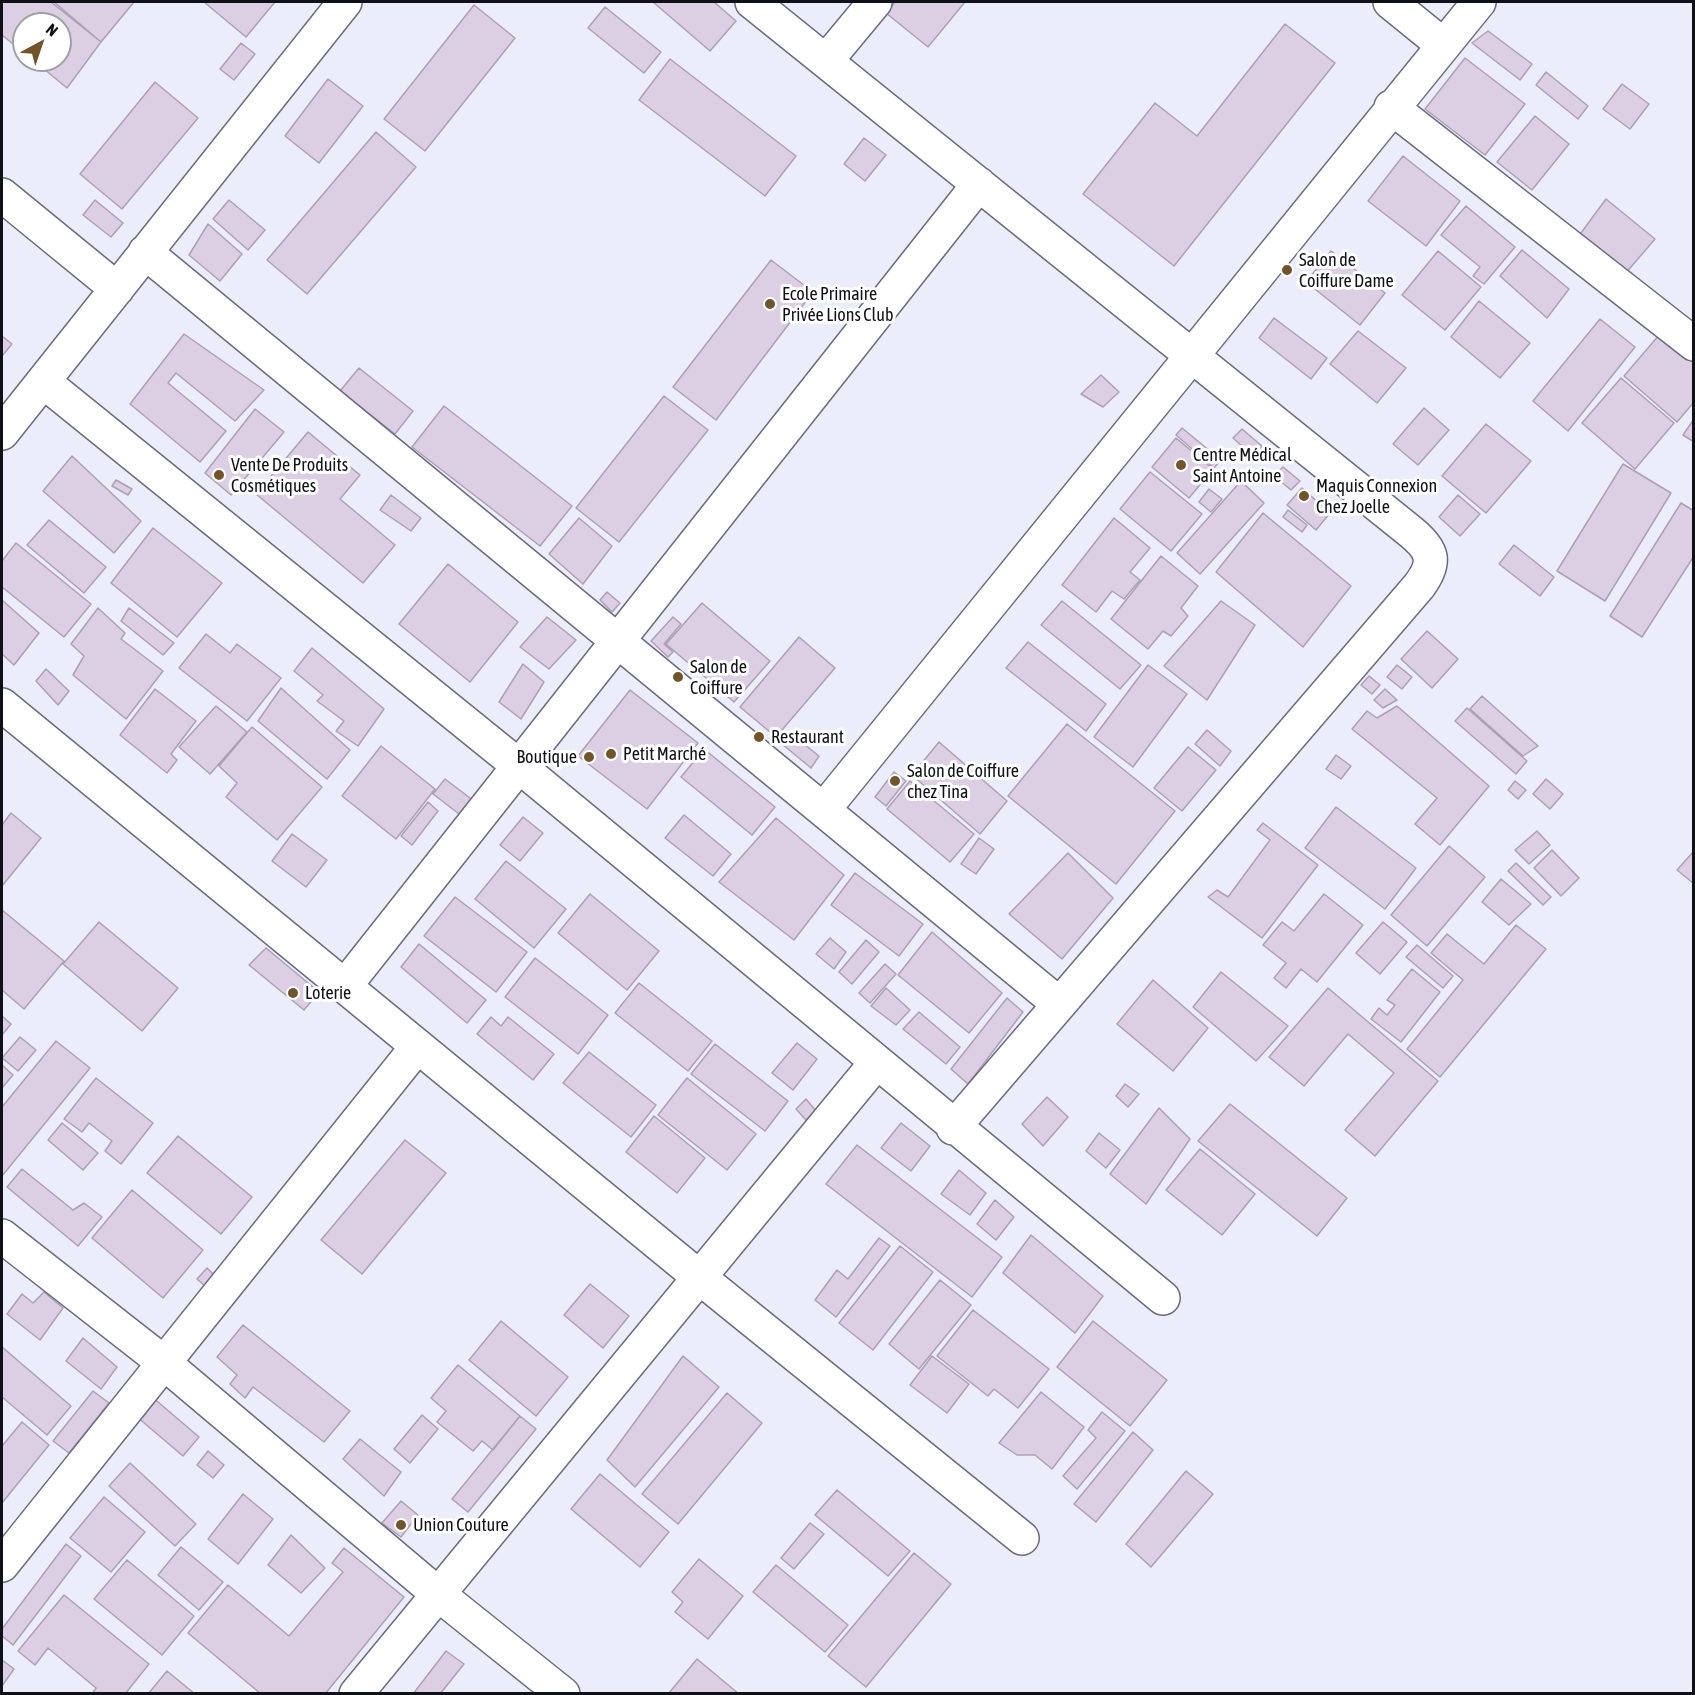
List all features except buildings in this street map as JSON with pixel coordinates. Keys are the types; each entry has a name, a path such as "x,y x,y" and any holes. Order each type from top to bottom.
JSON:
{"street":[{"path":"2,433 345,2"},
{"path":"752,2 1428,546 1431,560 1429,573 954,1128"},
{"path":"826,61 875,2"},
{"path":"1390,2 1443,45"},
{"path":"824,809 993,597 1194,356 1392,107 1479,2"},
{"path":"1392,107 1694,344"},
{"path":"345,986 979,184"},
{"path":"2,195 117,289"},
{"path":"145,252 1059,1004"},
{"path":"44,382 519,766 954,1128 1163,1298"},
{"path":"2,705 417,1047 1022,1538"},
{"path":"2,1565 417,1047"},
{"path":"356,1694 876,1063"},
{"path":"2,1236 163,1362 438,1594 563,1694"}],"place":[{"name":"Salon de Coiffure Dame","path":"1287,270"},
{"name":"Ecole Primaire Privée Lions Club","path":"770,304"},
{"name":"Centre Médical Saint Antoine","path":"1181,465"},
{"name":"Vente De Produits Cosmétiques","path":"219,475"},
{"name":"Maquis Connexion Chez Joelle","path":"1304,496"},
{"name":"Salon de Coiffure","path":"678,677"},
{"name":"Restaurant","path":"759,737"},
{"name":"Petit Marché","path":"611,754"},
{"name":"Boutique","path":"589,757"},
{"name":"Salon de Coiffure chez Tina","path":"895,781"},
{"name":"Loterie","path":"293,993"},
{"name":"Union Couture","path":"401,1525"}]}
